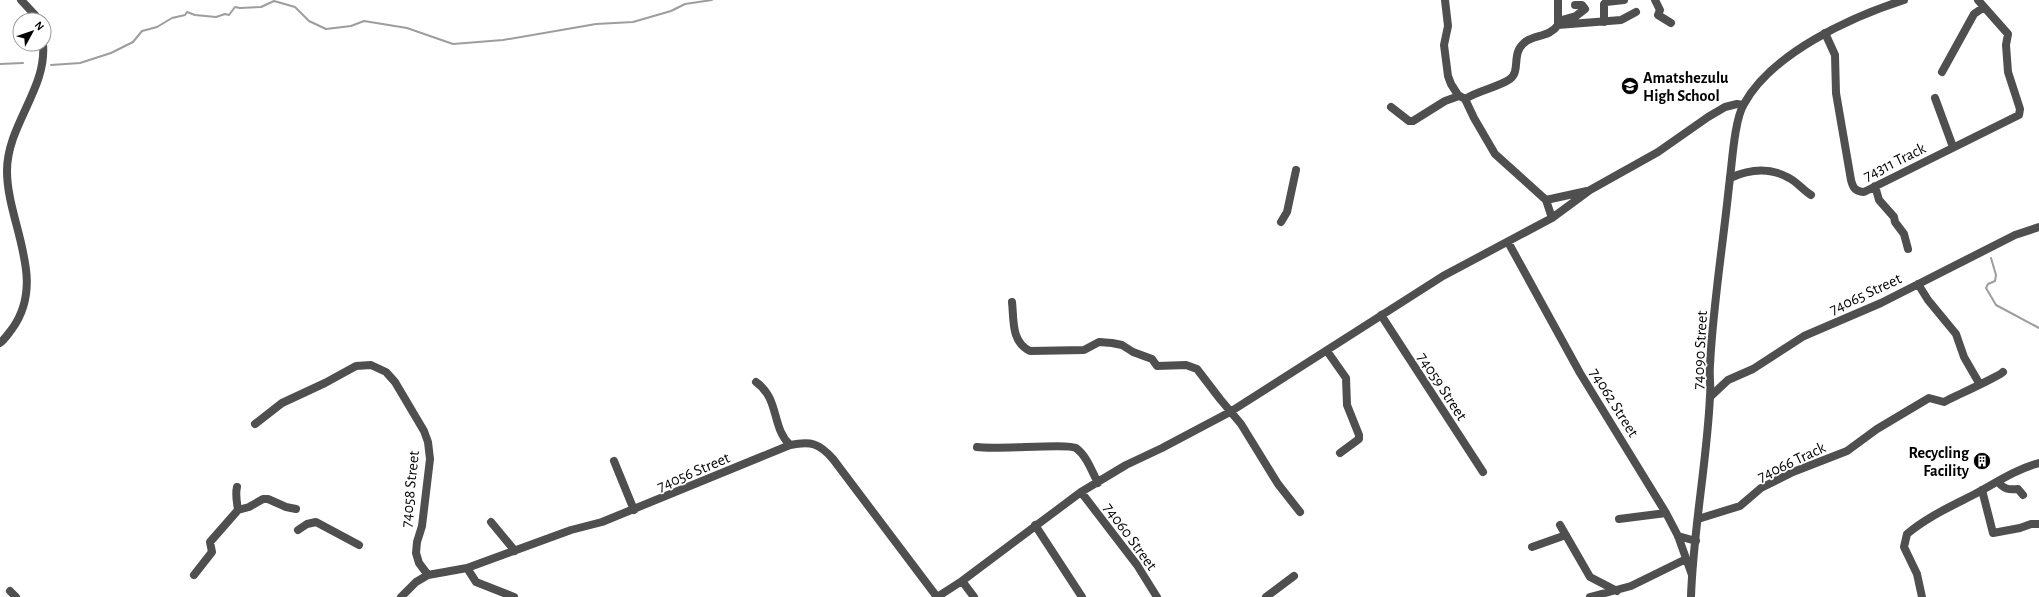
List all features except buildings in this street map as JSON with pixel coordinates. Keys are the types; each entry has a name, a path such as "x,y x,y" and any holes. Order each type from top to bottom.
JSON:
{"street":[{"path":"21,0 32,12"},
{"path":"1445,0 1448,26 1444,46 1451,84 1462,98 1495,154 1546,200 1552,218"},
{"path":"1391,107 1409,121 1413,121 1445,101 1462,98 1511,79 1516,70 1516,52 1524,43 1554,31 1558,23 1558,0"},
{"path":"1604,22 1604,4 1606,2 1624,0"},
{"path":"1656,0 1660,10 1658,15 1671,23"},
{"path":"937,597 962,581 1081,492 1126,465 1230,412 1444,276 1552,218 1590,190 1658,152 1725,107 1737,104 1743,105 1759,83 1780,64 1825,33 1878,4 1904,0"},
{"path":"1942,72 1974,14 1984,7 1978,0"},
{"path":"1558,23 1576,16 1585,9 1582,5 1575,6"},
{"name":"74311 Track","path":"1825,33 1835,55 1836,93 1851,180 1854,189 1858,192 1864,192 1953,146 2010,119 2018,117 2020,109 2008,72 2006,45 2008,34 1984,7"},
{"path":"1558,23 1621,20 1636,12"},
{"path":"0,343 18,321 25,304 27,288 26,270 7,171 13,137 37,82 44,52"},
{"path":"1935,98 1953,146"},
{"name":"74090 Street","path":"1691,597 1710,396 1712,342 1734,147 1743,105"},
{"path":"1281,222 1287,212 1296,170"},
{"path":"1730,178 1744,172 1762,170 1778,172 1791,178 1811,195"},
{"path":"1875,186 1879,200 1894,217 1895,222 1904,234 1908,249"},
{"path":"1546,200 1590,190"},
{"name":"74065 Street","path":"1710,396 1728,380 1754,369 1804,336 1881,303 2015,235 2039,227"},
{"name":"74062 Street","path":"1508,242 1580,373 1666,513 1678,536 1692,573 1692,579"},
{"path":"1918,284 1928,300 1956,334 1964,357 1979,383"},
{"path":"1012,302 1016,339 1022,347 1030,351 1084,350 1099,342 1122,345 1132,352 1152,359 1157,366 1186,365 1197,369 1241,424 1278,484 1300,512"},
{"name":"74059 Street","path":"1381,315 1483,472"},
{"path":"1327,351 1346,378 1347,405 1359,435 1359,439 1356,442 1340,453"},
{"name":"74058 Street","path":"255,424 282,403 325,383 356,366 371,365 386,372 395,382 424,431 428,442 430,459 422,526 417,542 416,553 419,562 428,575"},
{"name":"74066 Track","path":"1698,519 1740,506 1762,488 1793,472 1847,451 1892,420 1929,398 1944,402 1979,383 1997,377 2003,372"},
{"path":"756,382 764,387 770,395 782,434 790,445"},
{"name":"74056 Street","path":"401,597 416,582 428,575 467,568 571,530 602,522 790,445 810,443 818,445 825,450 937,597"},
{"path":"977,447 1012,449 1069,446 1080,451 1098,482"},
{"path":"614,462 634,510"},
{"path":"1922,597 1917,574 1904,547 1907,534 1918,525 1982,490 2031,465 2039,463"},
{"path":"1998,482 2009,490 2018,489 2023,495"},
{"path":"236,487 235,494 238,502 238,510"},
{"path":"1982,490 1993,533 2020,528 2031,524 2039,524"},
{"name":"74060 Street","path":"1081,492 1137,564 1157,597"},
{"path":"194,575 212,552 210,542 238,510 249,507 263,499 296,509"},
{"path":"1619,519 1666,513"},
{"path":"298,530 307,524 316,522 359,545"},
{"path":"491,522 516,551"},
{"path":"1035,525 1082,597"},
{"path":"1560,525 1590,577 1617,591"},
{"path":"1532,547 1566,535"},
{"path":"1678,536 1696,541"},
{"path":"1590,597 1617,591 1686,559"},
{"path":"467,568 476,582 514,597"},
{"path":"1266,597 1294,576"},
{"path":"962,581 974,597"}],"waterway":[{"path":"51,65 80,63 111,53 133,42 142,31 157,27 172,18 185,15 187,12 195,15 216,17 225,14 229,15 235,7 261,7 274,1 295,7 309,21 326,29 351,26 364,21 407,28 453,44 503,40 596,24 633,22 671,11 685,4 712,0"},
{"path":"0,64 23,63"},
{"path":"1991,258 1996,275 1995,281 1988,284 1986,288 1996,305 2039,328"}],"place":[{"name":"Amatshezulu High School","path":"1630,86"},
{"name":"Recycling Facility","path":"1982,461"}]}
